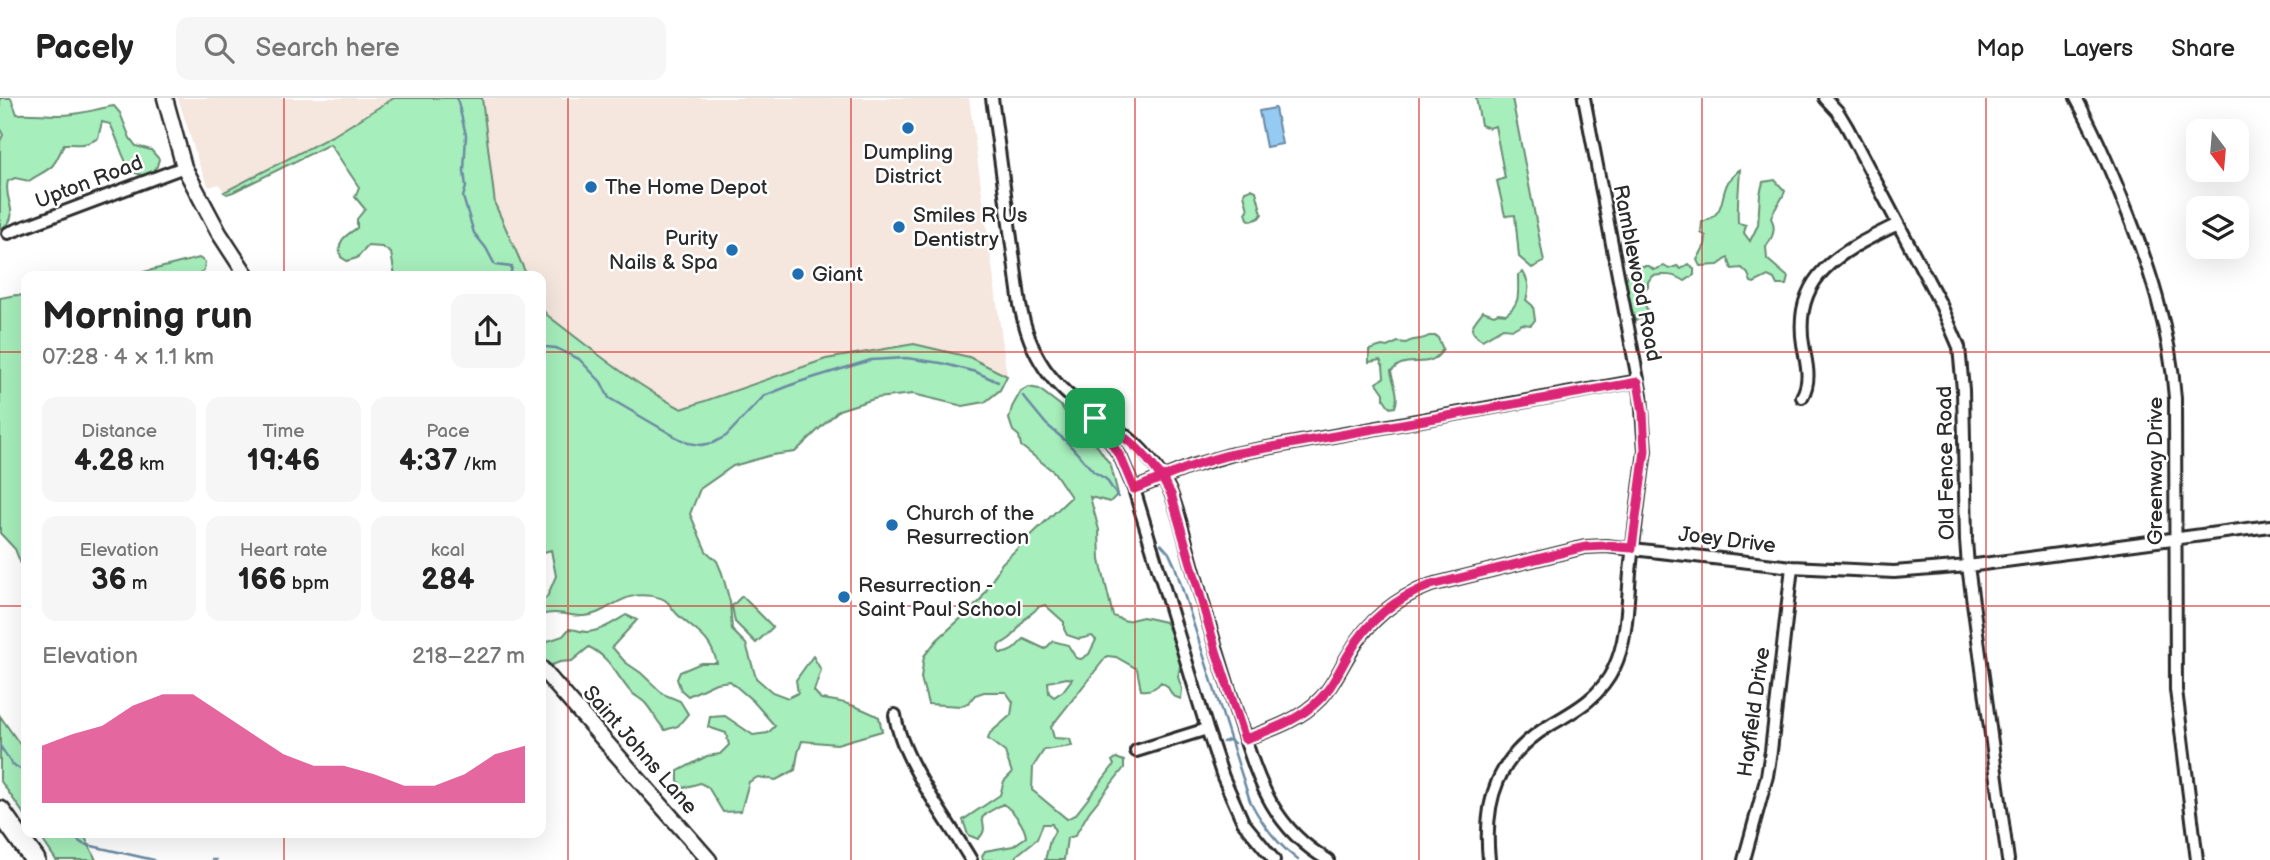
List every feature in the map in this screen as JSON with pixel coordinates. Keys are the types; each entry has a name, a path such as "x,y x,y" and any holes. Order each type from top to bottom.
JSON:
{"highway":[{"path":"0,811 35,860"}],"street":[{"path":"165,98 184,167 219,233 244,271"},
{"path":"992,98 1020,305 1034,352 1042,368 1061,388 1095,418 1122,433 1163,478 1178,515 1217,654 1254,767 1271,806 1295,835 1315,853 1328,860"},
{"name":"Ramblewood Road","path":"1489,860 1488,814 1500,773 1530,738 1594,697 1607,683 1622,649 1645,451 1643,412 1584,98"},
{"name":"Old Fence Road","path":"1825,98 1847,127 1941,305 1959,347 1964,390 1968,566 2008,860"},
{"name":"Greenway Drive","path":"2076,98 2143,250 2170,351 2175,398 2176,690 2197,860"},
{"name":"Upton Road","path":"8,233 184,167"},
{"path":"1802,397 1808,382 1802,329 1804,305 1810,290 1819,274 1849,248 1898,224"},
{"path":"1134,489 1199,463 1233,454 1638,382"},
{"path":"1095,418 1121,458 1134,489 1223,777 1243,822 1274,860"},
{"name":"Joey Drive","path":"1245,739 1294,720 1312,708 1335,682 1361,635 1376,617 1393,603 1431,585 1585,547 1632,548 1792,567 1894,572 1968,566 2270,526"},
{"name":"Hayfield Drive","path":"1744,860 1767,776 1792,567"},
{"name":"Saint Johns Lane","path":"546,674 709,860"},
{"path":"895,715 898,734 909,756 971,860"},
{"path":"1136,751 1207,729"}],"shaded area":[{"path":"178,98 394,98 336,134 224,192 219,184 209,187"},
{"path":"482,98 969,98 1007,376 969,357 914,344 826,359 682,409 655,395 547,315 546,271 525,271 495,204"}],"green space":[{"path":"0,98 11,98 17,114 72,114 114,106 136,146 151,150 159,159 157,166 151,174 132,172 110,124 102,122 98,138 86,143 64,144 54,163 45,172 29,181 15,178 8,181 11,219 0,229 0,141 3,135 0,129"},
{"path":"394,98 482,98 495,204 525,271 394,271 391,253 382,247 368,246 357,258 347,261 341,257 341,243 345,236 357,228 357,219 365,209 355,197 359,187 330,144 233,192 224,192 336,134"},
{"path":"1476,98 1512,98 1544,262 1532,268 1519,257 1515,215 1505,216 1497,181 1505,178 1495,126 1489,128 1481,125"},
{"path":"1740,169 1738,223 1746,225 1744,233 1750,241 1758,225 1763,182 1775,180 1785,191 1771,218 1774,230 1766,247 1767,259 1788,277 1786,285 1777,285 1774,279 1768,276 1751,282 1742,268 1732,269 1728,258 1718,265 1700,266 1697,260 1705,245 1706,236 1701,233 1702,222 1718,211 1728,182"},
{"path":"1251,189 1256,191 1262,214 1252,221 1246,213 1248,210 1244,194"},
{"path":"199,258 205,262 203,271 148,271"},
{"path":"1689,264 1694,269 1694,275 1685,281 1669,275 1652,276 1648,287 1641,290 1638,298 1649,312 1644,318 1635,320 1629,310 1630,300 1623,289 1628,274 1635,275 1639,266 1649,266 1654,270 1664,266 1669,269 1677,266 1681,269"},
{"path":"1523,272 1528,286 1526,300 1533,306 1535,320 1531,325 1503,328 1482,340 1473,333 1472,326 1483,311 1494,315 1506,314 1511,310 1518,298 1518,275"},
{"path":"21,296 21,564 15,549 0,533 0,298"},
{"path":"546,314 612,365 682,409 826,359 914,344 969,357 1007,376 1000,390 985,402 963,406 913,394 877,398 839,410 795,452 772,455 733,466 700,489 690,514 706,551 717,561 722,573 730,602 732,630 746,644 756,678 772,692 788,698 798,693 796,680 813,656 821,670 814,691 821,699 851,705 879,717 882,731 837,744 802,741 795,770 776,780 758,777 749,782 741,811 723,812 708,787 700,783 683,788 678,781 678,771 707,756 720,754 729,745 726,733 708,727 710,717 725,716 753,735 768,733 775,726 753,701 730,681 716,683 688,696 681,690 677,679 680,672 701,663 717,663 706,640 660,598 637,595 584,616 546,614 546,598 556,576 551,550 546,552"},
{"path":"1437,336 1443,349 1434,359 1406,362 1391,371 1397,398 1395,407 1390,408 1377,383 1384,377 1383,366 1380,360 1369,362 1369,350"},
{"path":"1028,387 1039,389 1060,405 1072,421 1091,437 1111,466 1118,494 1110,502 1090,497 1099,530 1100,560 1113,616 1126,621 1143,617 1165,622 1176,641 1181,661 1178,677 1182,689 1181,699 1173,696 1161,682 1152,689 1141,690 1137,669 1116,657 1107,656 1051,727 1054,738 1070,739 1072,746 1044,750 1033,767 1032,790 1067,819 1076,814 1114,765 1112,761 1116,758 1124,761 1124,768 1089,812 1075,836 1067,838 1064,860 1045,860 1055,831 1052,824 1043,824 1037,839 1017,855 1016,860 983,860 985,851 1013,846 1026,837 1018,819 1003,804 982,818 984,830 978,839 968,835 963,820 1000,795 1004,781 1012,773 1005,752 988,739 990,733 1011,715 1013,702 1006,692 984,692 975,695 961,706 928,704 921,678 924,656 937,640 980,601 1002,563 1071,497 1054,472 1021,446 1019,436 1013,431 1009,419 1021,391","holes":["1045,605 1064,622 1067,635 1079,639 1092,636 1096,640 1089,654 1081,659 1076,658 1068,645 1053,641 1045,649 1024,639 1011,651 1000,653 999,645 1012,636 1038,607","1072,679 1063,691 1054,697 1049,693 1048,682"]},
{"path":"742,596 773,627 756,643 735,622 732,606"},
{"path":"626,615 637,620 612,647 625,662 663,694 680,701 688,714 678,726 665,730 646,704 629,690 607,660 589,647 572,661 552,665 546,663 546,642 563,636 569,629 587,632 607,626"},
{"path":"0,716 21,746 21,810 0,780"},
{"path":"41,838 85,838 96,860 56,860"}],"water":[{"path":"1275,108 1282,144 1266,147 1259,111"}],"waterway":[{"path":"457,98 466,135 466,187 463,197 474,233 495,265 512,267 511,271"},
{"path":"546,347 556,348 579,359 601,382 609,398 676,437 701,445 713,443 726,436 764,396 799,382 871,360 906,358 941,363 976,372 998,382"},
{"path":"1023,396 1046,424 1067,442 1094,472 1106,479 1118,497"},
{"path":"1161,544 1175,566 1250,801 1271,833 1298,860"},
{"path":"1223,742 1229,740 1234,743"},
{"path":"0,746 12,764 21,769"},
{"path":"75,838 83,844 154,860"}],"place":[{"name":"Dumpling District","path":"908,128"},
{"name":"The Home Depot","path":"591,187"},
{"name":"Smiles R Us Dentistry","path":"899,227"},
{"name":"Purity Nails & Spa","path":"732,250"},
{"name":"Giant","path":"798,274"},
{"name":"Church of the Resurrection","path":"892,525"},
{"name":"Resurrection - Saint Paul School","path":"844,597"}],"route":[{"path":"1095,418 1121,458 1134,489 1163,478 1192,466 1211,459 1233,454 1638,382 1645,451 1632,548 1585,547 1431,585 1413,592 1376,617 1349,653 1335,682 1312,708 1275,729 1245,739 1217,654 1171,494 1163,478 1141,451 1122,433 1095,418"}]}
